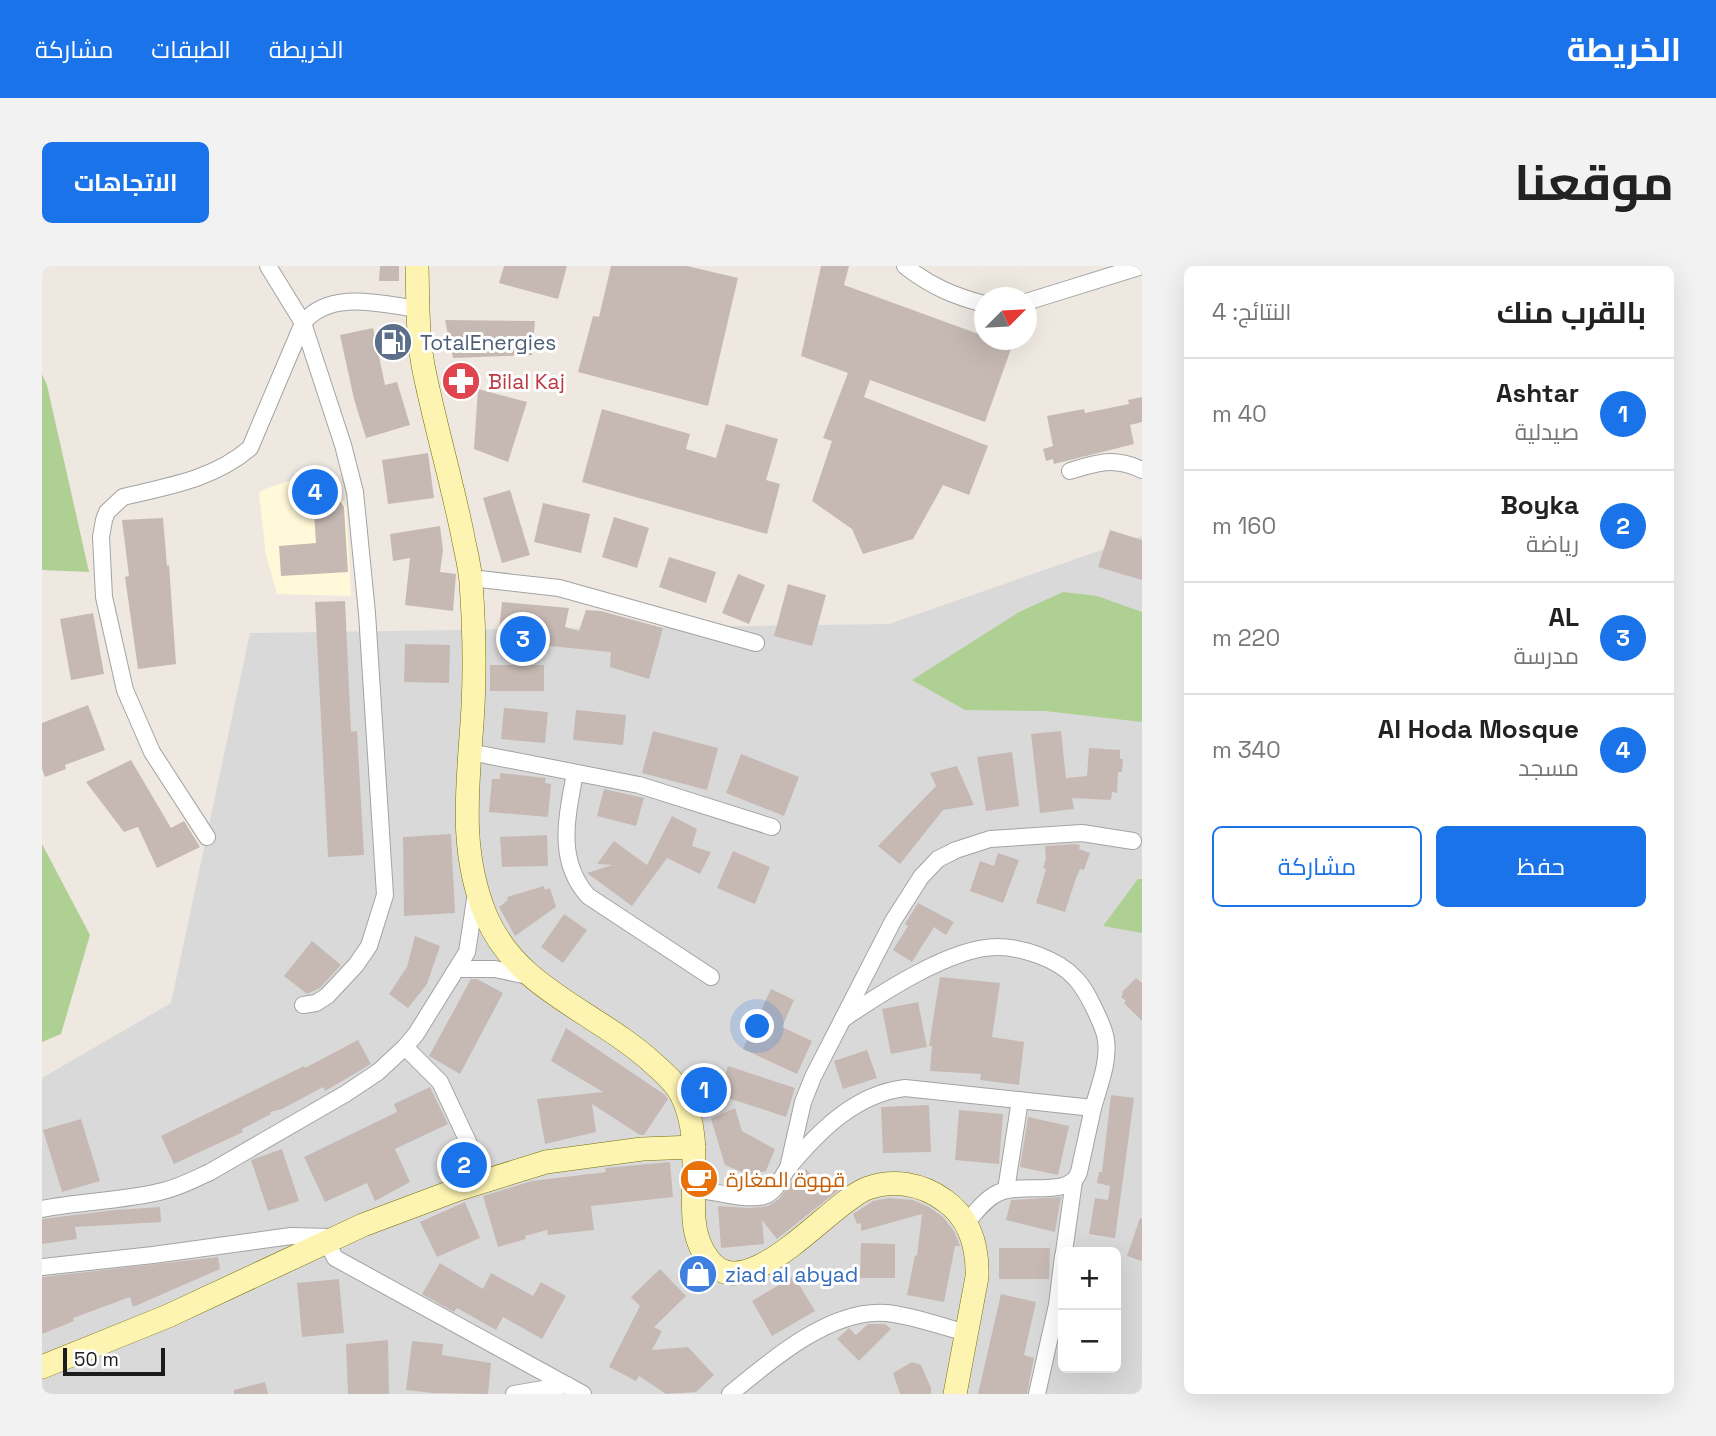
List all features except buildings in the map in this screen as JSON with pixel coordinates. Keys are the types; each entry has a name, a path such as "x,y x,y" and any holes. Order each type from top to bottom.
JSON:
{"main road":[{"path":"417,266 424,372 452,480 471,579 473,703 465,799 466,835 476,890 494,934 528,976 646,1056 671,1080 683,1097 694,1147 694,1221 702,1250 714,1266 723,1272 737,1273 767,1263 789,1248 845,1200 883,1184 911,1185 932,1192 957,1211 974,1240 978,1258 956,1394"},
{"path":"42,1367 168,1315 332,1240 486,1180 546,1162 642,1149 694,1147"}],"street":[{"path":"268,266 303,323 343,445 355,492 367,613 385,895 369,946 356,965 327,996 316,1003 303,1005"},
{"path":"905,266 921,279 951,295 974,301"},
{"path":"1037,299 1142,267"},
{"path":"206,837 152,751 125,690 104,597 101,537 104,520 115,503 123,497 211,474 236,461 250,448 303,323 318,309 341,302 363,302 418,309"},
{"path":"1070,471 1090,464 1120,461 1142,470"},
{"path":"471,579 559,588 756,643"},
{"path":"470,752 639,785 772,827"},
{"path":"575,773 566,853 575,882 587,896 712,977"},
{"path":"788,1168 803,1102 842,1019 893,921 921,877 938,859 990,839 1082,832 1133,841"},
{"path":"42,1209 165,1191 210,1172 378,1072 405,1047 458,969 467,952 476,890"},
{"path":"842,1019 884,991 916,974 972,951 997,947 1028,952 1055,963 1074,977 1087,994 1106,1039 1105,1067 1079,1172 1074,1181 1065,1247"},
{"path":"458,969 495,969 528,976"},
{"path":"405,1047 440,1082 486,1180"},
{"path":"694,1189 755,1197 772,1192 788,1168 845,1111 886,1090 905,1088 1093,1108"},
{"path":"1006,1189 1020,1100"},
{"path":"966,1223 989,1199 1006,1189 1063,1187 1074,1181"},
{"path":"42,1267 292,1236 332,1240 330,1252 335,1258 583,1394"},
{"path":"1037,1394 1058,1298"},
{"path":"730,1394 765,1365 806,1338 835,1322 862,1314 886,1313 966,1333"},
{"path":"513,1394 567,1385"}],"shaded area":[{"path":"324,469 346,507 351,596 277,594 266,555 259,493"},
{"path":"1142,536 1142,1394 42,1394 42,1078 171,1003 250,633 889,624"}],"green space":[{"path":"42,374 47,385 89,572 42,570"},
{"path":"1063,592 1097,596 1142,612 1142,722 1045,711 965,710 912,680 1019,612"},
{"path":"42,844 90,935 61,1034 42,1042"},
{"path":"1138,879 1142,879 1142,933 1103,926"}],"place":[{"name":"TotalEnergies","path":"393,342"},
{"name":"Bilal Kaj","path":"461,381"},
{"name":"Al Hoda Mosque","path":"315,492"},
{"name":"AL","path":"523,639"},
{"name":"Ashtar","path":"704,1090"},
{"name":"Boyka","path":"464,1165"},
{"name":"قهوة المغارة","path":"699,1179"},
{"name":"ziad al abyad","path":"698,1274"}]}
